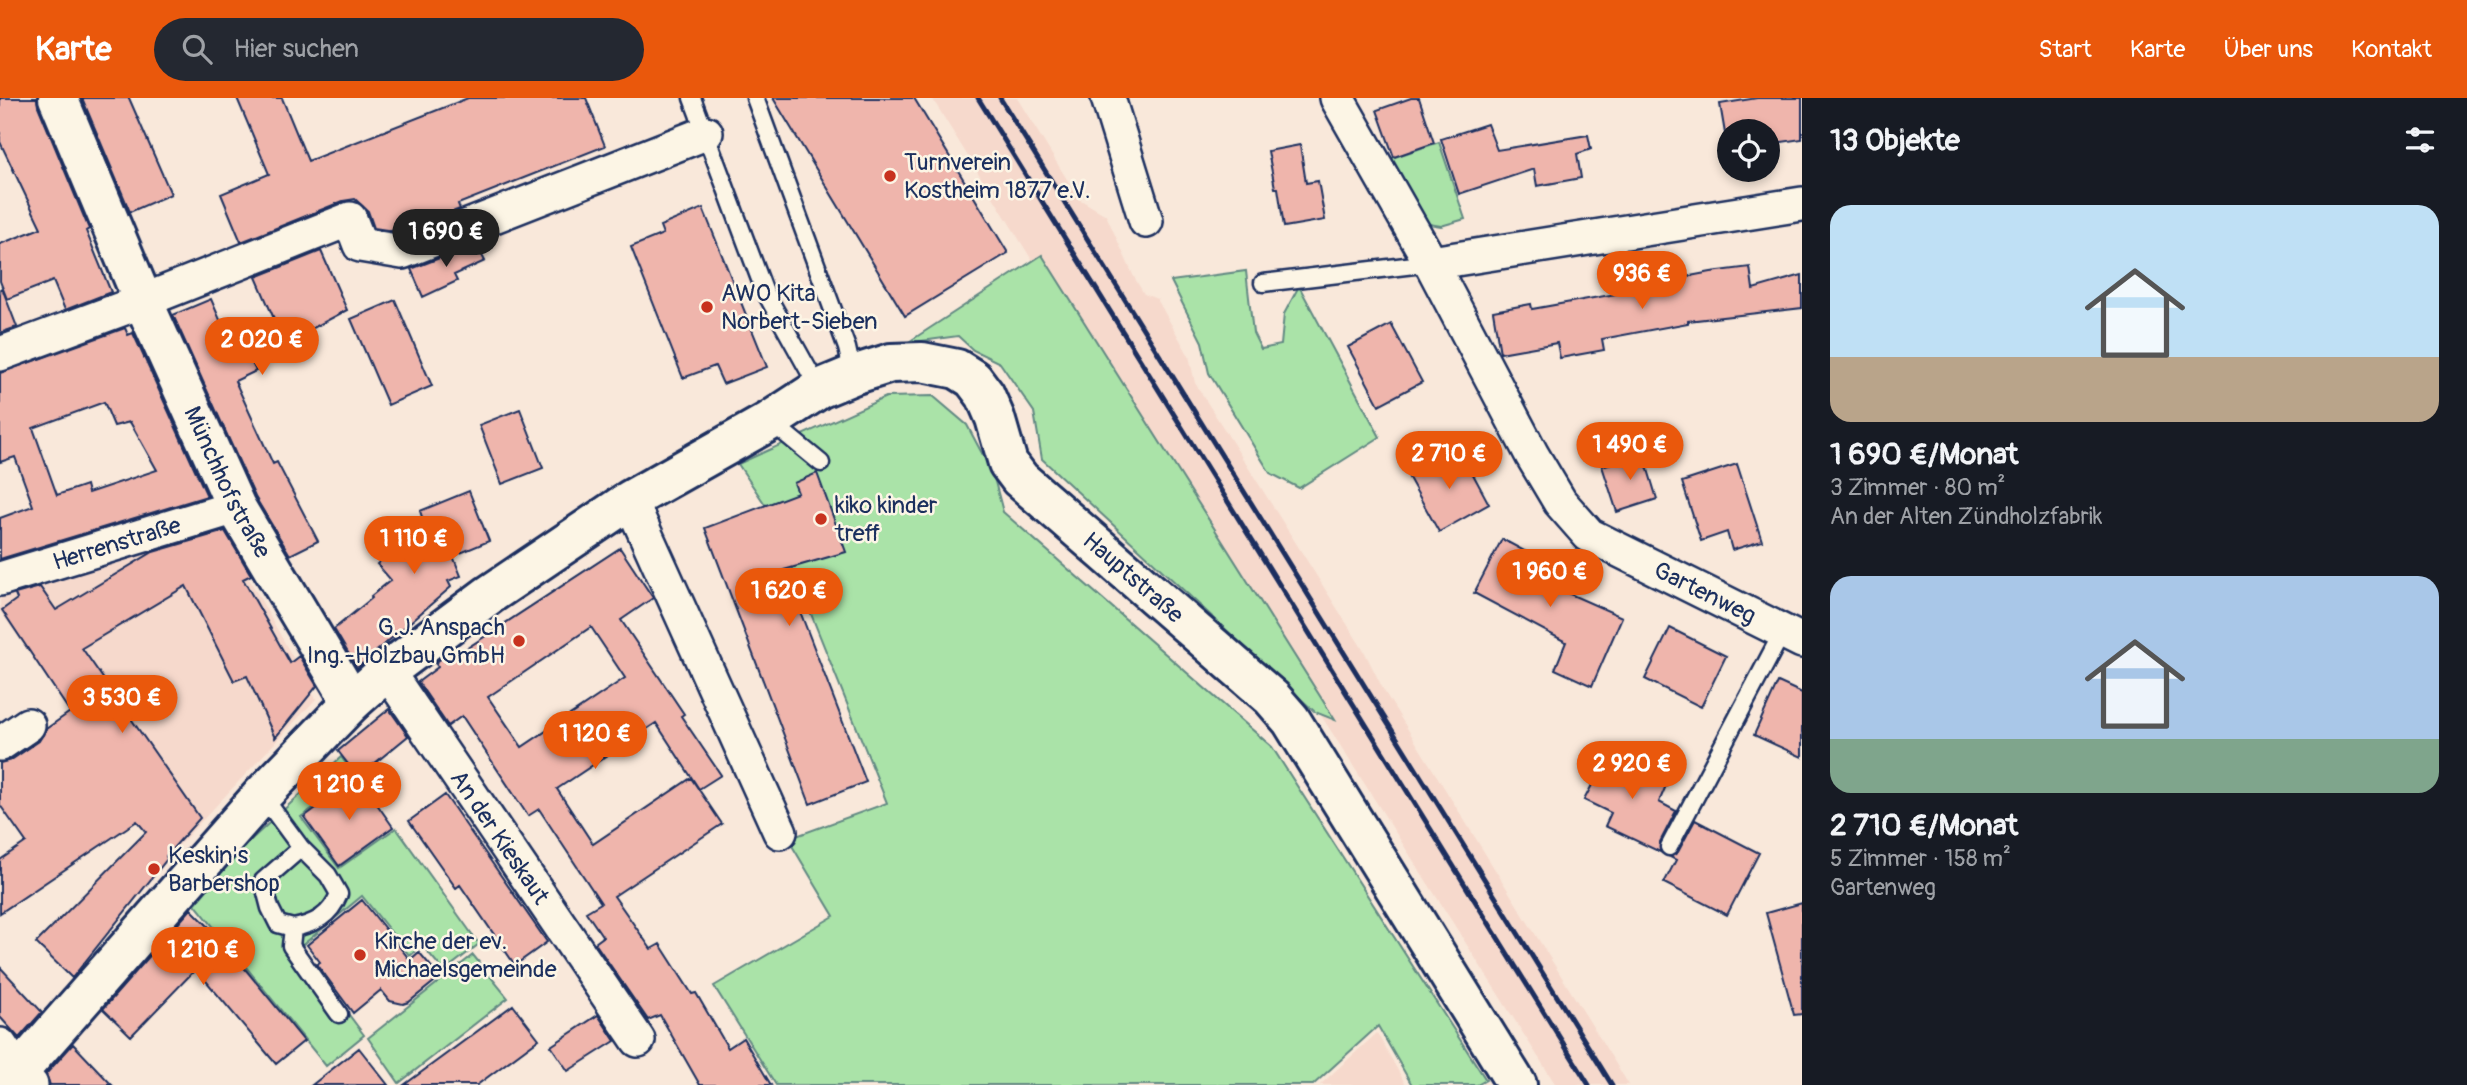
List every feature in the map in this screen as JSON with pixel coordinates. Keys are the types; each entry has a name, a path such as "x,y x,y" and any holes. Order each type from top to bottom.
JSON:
{"street":[{"name":"Münchhofstraße","path":"58,98 143,302 236,507 352,702"},
{"path":"1108,98 1146,221"},
{"name":"Gartenweg","path":"1337,98 1431,263 1532,455 1560,502 1589,535 1792,636"},
{"path":"0,354 143,302 351,219 360,245 402,252 709,142"},
{"path":"1431,263 1802,204"},
{"name":"Hauptstraße","path":"14,1072 262,795 352,702 387,671 489,594 630,500 836,382 891,363 922,362 957,369 973,379 985,395 995,418 1008,463 1020,479 1272,698 1292,720 1517,1085"},
{"path":"630,500 780,832"},
{"name":"Herrenstraße","path":"0,579 236,507"},
{"name":"An der Kieskaut","path":"387,671 638,1040"},
{"path":"0,744 28,725"}],"lane":[{"path":"692,98 764,290 836,382"},
{"path":"755,98 847,348 836,382"},
{"path":"1264,283 1431,263"},
{"path":"770,421 821,463"},
{"path":"1669,847 1792,636"},
{"path":"262,795 301,848 328,875 339,894 333,908 313,924 293,928 278,925 263,881 301,848"},
{"path":"293,928 291,946 339,1014"}],"shaded area":[{"path":"932,98 1017,98 1079,199 1106,215 1144,294 1157,299 1189,356 1195,383 1364,651 1384,691 1629,1085 1556,1085 1043,278"},
{"path":"218,523 316,699 169,856 0,611 0,594"},
{"path":"1377,1033 1406,1085 1320,1085"}],"green space":[{"path":"1439,142 1465,219 1441,226 1423,223 1386,160"},
{"path":"1042,255 1335,720 1315,712 1042,459 1034,412 1000,363 973,350 958,336 907,343"},
{"path":"1246,271 1253,333 1261,349 1281,345 1284,314 1299,286 1380,437 1299,488 1270,473 1209,373 1202,342 1171,281"},
{"path":"933,396 967,425 993,474 1003,512 1272,747 1486,1080 1477,1085 1412,1085 1378,1026 1313,1085 776,1085 714,986 834,916 788,839 887,803 770,512 738,464 886,397"},
{"path":"341,757 356,776 301,817 339,868 396,828 479,944 444,971 422,945 410,956 362,896 299,948 364,1035 326,1066 195,904 241,849"},
{"path":"473,955 508,998 399,1083 368,1038"}],"building":[{"path":"0,98 37,98 111,292 65,310 53,281 7,299 0,281 0,244 41,228 0,142"},
{"path":"82,98 129,98 171,194 130,212"},
{"path":"237,98 282,98 308,161 468,98 586,98 605,146 458,204 460,209 400,232 374,228 368,211 355,199 343,201 241,242 221,194 269,174"},
{"name":"Turnverein Kostheim 1877 e.V.","path":"773,98 914,98 1008,253 905,316"},
{"path":"1411,98 1419,98 1434,143 1394,157 1377,110"},
{"path":"1757,98 1802,98 1802,139 1780,142 1780,119 1723,119 1720,104"},
{"path":"1487,124 1497,150 1588,135 1591,149 1577,154 1581,178 1537,186 1534,169 1459,194 1441,139"},
{"path":"1300,145 1306,183 1318,181 1325,220 1284,227 1278,188 1275,188 1268,151"},
{"name":"AWO Kita Norbert-Sieben","path":"703,208 767,367 723,384 715,366 683,378 631,247 663,234 660,226"},
{"path":"476,244 485,261 454,275 457,281 423,297 411,269"},
{"path":"321,251 347,310 251,361 256,371 235,381 273,464 277,462 318,541 290,555 255,497 173,315 211,299 230,343 275,321 256,277"},
{"path":"1750,267 1753,289 1802,275 1802,308 1688,321 1602,339 1604,350 1560,358 1557,343 1500,353 1493,311 1531,304 1532,309 1616,294 1616,290"},
{"path":"2,288 17,327 0,333 0,289"},
{"path":"395,300 432,386 388,405 351,319"},
{"path":"1391,324 1422,382 1379,405 1348,347"},
{"path":"125,328 128,335 133,333 207,496 0,559 0,518 33,506 15,457 0,462 0,373","holes":["104,402 114,426 130,422 157,470 88,493 86,485 57,495 33,428"]},
{"path":"520,409 543,468 502,484 479,425"},
{"path":"1460,450 1489,504 1439,532 1409,478"},
{"path":"1643,453 1657,499 1617,512 1602,466"},
{"path":"1737,464 1762,541 1732,550 1727,532 1701,541 1682,482"},
{"path":"817,473 846,552 784,570 866,782 810,804 705,528 798,493 794,483"},
{"path":"469,491 489,541 453,556 461,576 448,581 451,587 357,668 334,629 391,580 377,564 424,523 420,511"},
{"path":"225,531 251,575 243,579 290,663 299,656 317,686 275,738 247,676 234,681 186,586 82,648 200,818 166,856 167,859 72,978 36,943 146,832 137,821 0,913 0,860 26,842 0,805 0,763 11,760 39,741 46,729 70,712 2,610 17,599 15,594 40,587 56,610 153,552"},
{"path":"1502,539 1562,571 1554,587 1622,617 1592,686 1555,669 1566,642 1474,593"},
{"path":"620,548 653,598 621,620 721,775 699,789 656,723 557,789 593,844 691,778 722,824 614,896 651,949 660,944 692,994 696,993 728,1048 743,1038 771,1085 700,1085 660,1015 648,1020 595,943 603,937 586,912 601,903 539,809 528,816 462,716 448,726 418,682 438,667 435,663 455,649 458,654","holes":["591,627 625,678 522,747 488,697"]},
{"path":"1670,628 1726,656 1701,707 1645,679"},
{"path":"1778,682 1802,693 1802,757 1754,735"},
{"path":"389,709 408,736 358,777 338,751"},
{"path":"1609,753 1668,781 1659,802 1676,811 1660,842 1660,852 1605,826 1611,813 1584,800"},
{"path":"358,777 393,827 339,866 304,817"},
{"path":"445,795 547,942 515,965 460,885 456,888 409,821"},
{"path":"1695,820 1759,853 1727,915 1664,883 1676,860 1670,857 1678,852"},
{"name":"Kirche der ev. Michaelsgemeinde","path":"362,900 410,960 419,952 440,977 409,1002 403,1004 390,1001 381,990 353,1013 317,964 320,962 307,945"},
{"path":"1802,903 1802,1014 1794,1015 1766,913"},
{"path":"191,909 219,937 304,1041 276,1064 196,969 131,1036 103,1009"},
{"path":"0,967 42,1012 19,1038 0,1017"},
{"path":"513,1005 539,1039 477,1085 404,1085"},
{"path":"598,1015 615,1041 568,1071 551,1046"},
{"path":"73,1044 112,1085 50,1085 46,1074"},
{"path":"359,1048 388,1085 312,1085"}],"railway":[{"path":"978,98 1589,1085"},
{"path":"1000,98 1612,1085"}],"place":[{"name":"Turnverein Kostheim 1877 e.V.","path":"890,176"},
{"name":"AWO Kita Norbert-Sieben","path":"707,307"},
{"name":"kiko kinder treff","path":"821,519"},
{"name":"G.J. Anspach Ing.-Holzbau GmbH","path":"519,641"},
{"name":"Keskin's Barbershop","path":"154,869"},
{"name":"Kirche der ev. Michaelsgemeinde","path":"360,955"}]}
